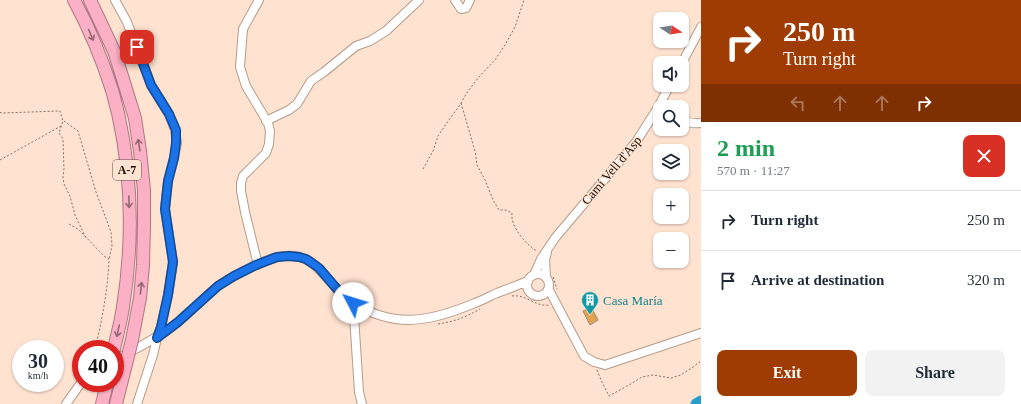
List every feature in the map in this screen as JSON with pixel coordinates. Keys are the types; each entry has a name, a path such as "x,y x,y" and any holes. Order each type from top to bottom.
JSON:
{"highway":[{"name":"A-7","path":"74,0 95,45 112,91 120,122 126,158 129,192 128,254 123,309 116,340"},
{"name":"A-7","path":"90,0 114,50 134,118 140,151 144,197 143,265 140,298 132,340 124,356"},
{"path":"102,404 104,392"},
{"name":"A-7","path":"116,404 117,392"}],"street":[{"path":"115,0 127,22 151,85 169,114 176,130 174,158 168,181 165,209 173,262 161,327 137,404"},
{"path":"258,265 241,191 244,176 266,153 269,144 270,132 266,121 246,86 240,67 243,29 260,0"},
{"path":"266,121 289,110 297,104 311,81 356,46 370,41 386,31 419,0"},
{"path":"455,0 461,9 466,8 470,0"},
{"path":"686,56 701,27"},
{"name":"Camí Vell d'Asp","path":"531,278 541,259 555,238 636,142 653,118"},
{"path":"689,123 701,123"},
{"name":"Camí Vell d'Asp","path":"546,253 545,260 548,275"},
{"path":"124,360 178,322 218,286 234,276 277,257 289,256 306,259 319,268 337,289 356,305 372,312 396,319 437,316 463,308 498,292 508,293 518,290 530,292"},
{"path":"508,293 531,278 542,274 548,275 550,286 549,290 553,303"},
{"path":"531,278 527,286 531,294 542,296 553,303 562,313 584,356 594,362 605,364 701,333"},
{"path":"542,296 549,290"},
{"path":"356,305 354,316 359,392 362,404"},
{"path":"66,404 75,392"}],"path":[{"path":"423,169 434,151 438,136 466,94 505,46 515,27 524,0"},
{"path":"461,102 475,151 477,165 493,200 499,210 512,212 511,217 520,237 527,242 530,247 546,253"},
{"path":"0,112 60,111 63,120 78,131 96,192 111,232 112,246 109,259 108,279 96,340"},
{"path":"63,120 59,133 63,138 64,184 70,196 74,215 86,238"},
{"path":"0,160 61,126"},
{"path":"69,224 78,229 104,256 109,259"},
{"path":"508,293 525,297 538,304 546,306 553,303 558,299 558,293 556,284 548,275"},
{"path":"438,324 453,322 480,309"},
{"path":"594,362 609,396 642,377 653,375 671,378 681,375 701,361"}],"building":[{"name":"Casa María","path":"591,307 598,320 590,325 583,311"}],"waterway":[{"path":"696,404 701,401"}],"place":[{"name":"Casa María","path":"590,315"}],"route":[{"path":"137,47 151,85 169,114 176,130 174,158 168,181 165,209 173,262 168,295 157,338 178,322 218,286 256,265 277,257 289,256 306,259 319,268 337,289 353,303"}]}
